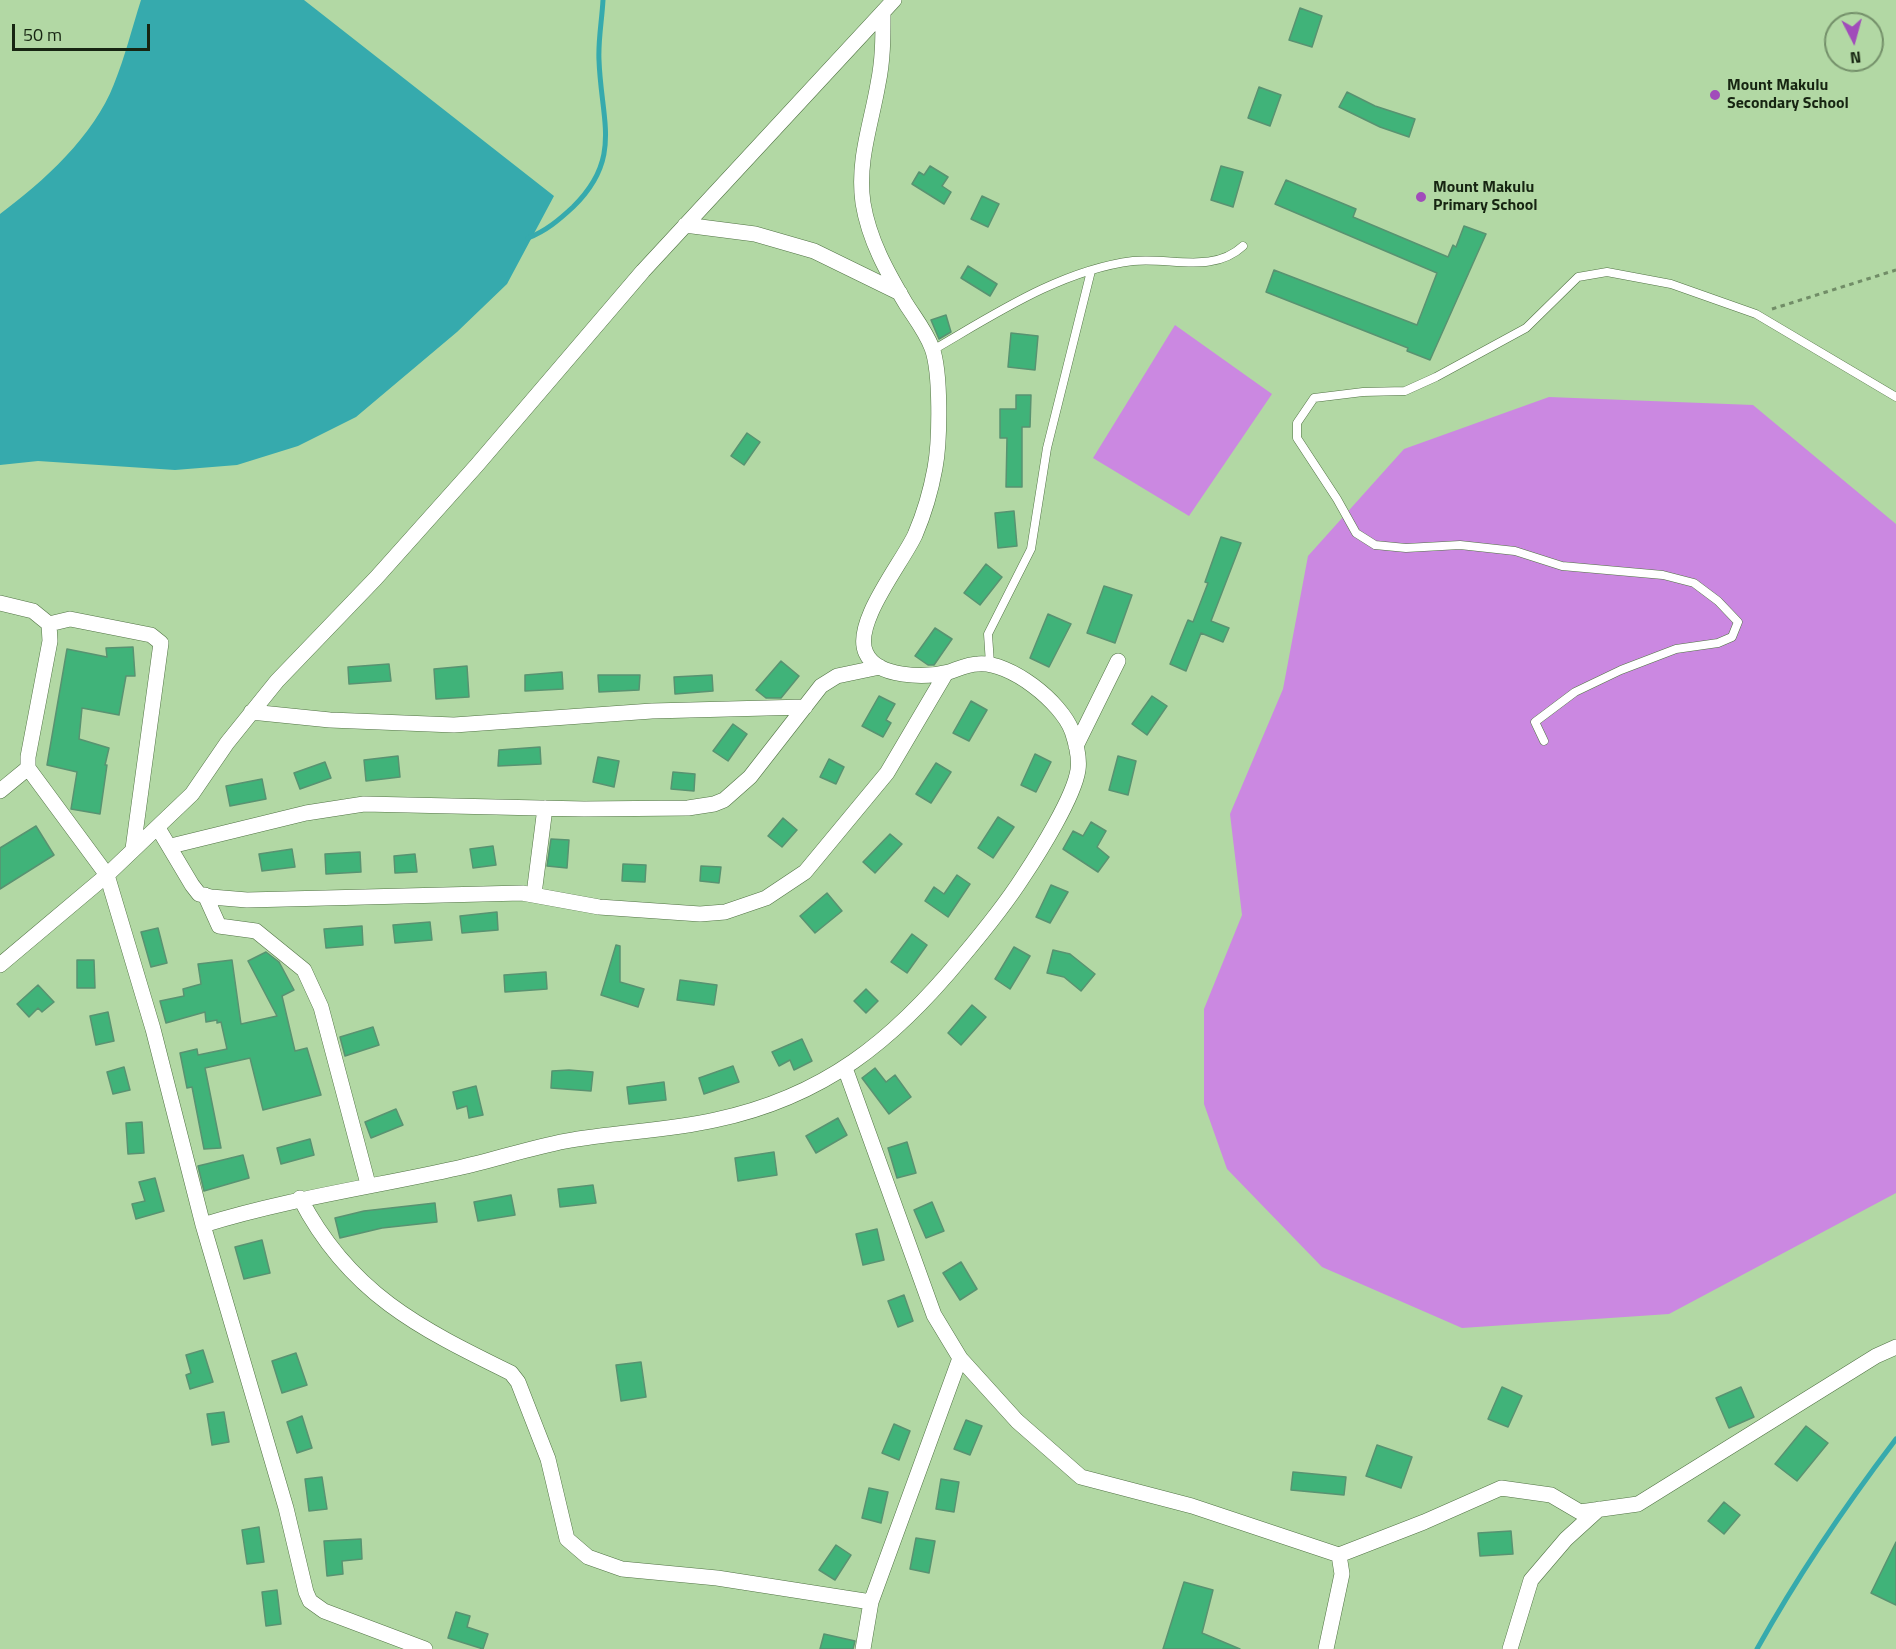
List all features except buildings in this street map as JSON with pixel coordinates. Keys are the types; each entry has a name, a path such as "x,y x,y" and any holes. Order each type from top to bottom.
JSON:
{"street":[{"path":"0,966 107,875 192,794 251,712 477,465 685,225 814,84 884,14 894,0"},
{"path":"884,14 883,55 861,157 860,177 864,209 873,240 933,350 939,426 935,469 916,533 864,627 864,647 872,662 880,667 934,681"},
{"path":"685,225 755,234 814,251 900,293"},
{"path":"0,603 33,611 49,624 51,641 28,768 0,790"},
{"path":"49,624 70,619 151,635 161,643 133,849"},
{"path":"850,672 864,647"},
{"path":"1076,746 1118,661"},
{"path":"202,1225 300,1198 456,1168 561,1142 713,1121 780,1101 845,1068 880,1044 916,1011 981,934 1020,883 1040,851 1077,778 1079,762 1070,724 1052,701 1026,682 990,664 976,663 946,673 934,681 873,793 805,872 766,898 725,912 700,914 599,907 534,894 267,901 205,895"},
{"path":"171,846 306,813 363,804 688,808 714,804 730,796 750,777 828,680 850,672 880,667"},
{"path":"251,712 330,720 454,724 652,711 805,707"},
{"path":"28,768 107,875 153,1029 202,1225 286,1508 310,1601 324,1611 425,1649"},
{"path":"534,894 544,808"},
{"path":"158,828 171,846 192,885 205,895 219,926 256,931 304,970 321,1007 368,1184"},
{"path":"845,1068 934,1315 960,1358 1017,1421 1081,1477 1192,1506 1339,1555 1424,1522 1501,1488 1551,1496 1580,1512 1638,1504 1876,1356 1896,1347"},
{"path":"300,1198 317,1231 332,1251 368,1287 437,1337 511,1373 518,1382 544,1444 567,1539 588,1557 622,1569 717,1578 871,1602"},
{"path":"863,1649 871,1602 960,1358"},
{"path":"1510,1649 1531,1580 1566,1539 1599,1509"},
{"path":"1326,1649 1342,1574 1339,1555"}],"lane":[{"path":"933,350 1030,295 1091,271 1134,261 1217,262 1232,256 1243,246"},
{"path":"990,664 988,634 1031,549 1047,448 1091,271"},
{"path":"1544,741 1535,722 1575,692 1676,649 1718,644 1732,637 1738,622 1718,601 1694,583 1663,575 1562,566 1515,551 1460,545 1406,548 1375,545 1356,533 1297,438 1297,423 1314,398 1363,392 1405,391 1436,377 1526,328 1578,277 1607,272 1671,284 1756,314 1896,397"}],"path":[{"path":"1756,314 1896,270"}],"shaded area":[{"path":"1175,325 1272,394 1189,516 1093,458"},
{"path":"1549,397 1753,405 1896,524 1896,1193 1669,1314 1462,1328 1322,1267 1227,1169 1204,1104 1204,1009 1242,915 1230,814 1283,689 1308,556 1404,449"}],"water":[{"path":"141,0 304,0 554,196 507,284 457,332 356,417 298,446 237,465 175,470 38,461 0,465 0,214 50,173 94,122 114,84"}],"waterway":[{"path":"528,238 552,225 573,207 589,189 604,155 606,138 599,52 603,0"},
{"path":"1757,1649 1823,1541 1896,1439"}],"place":[{"name":"Mount Makulu Secondary School","path":"1715,95"},
{"name":"Mount Makulu Primary School","path":"1421,197"}]}
